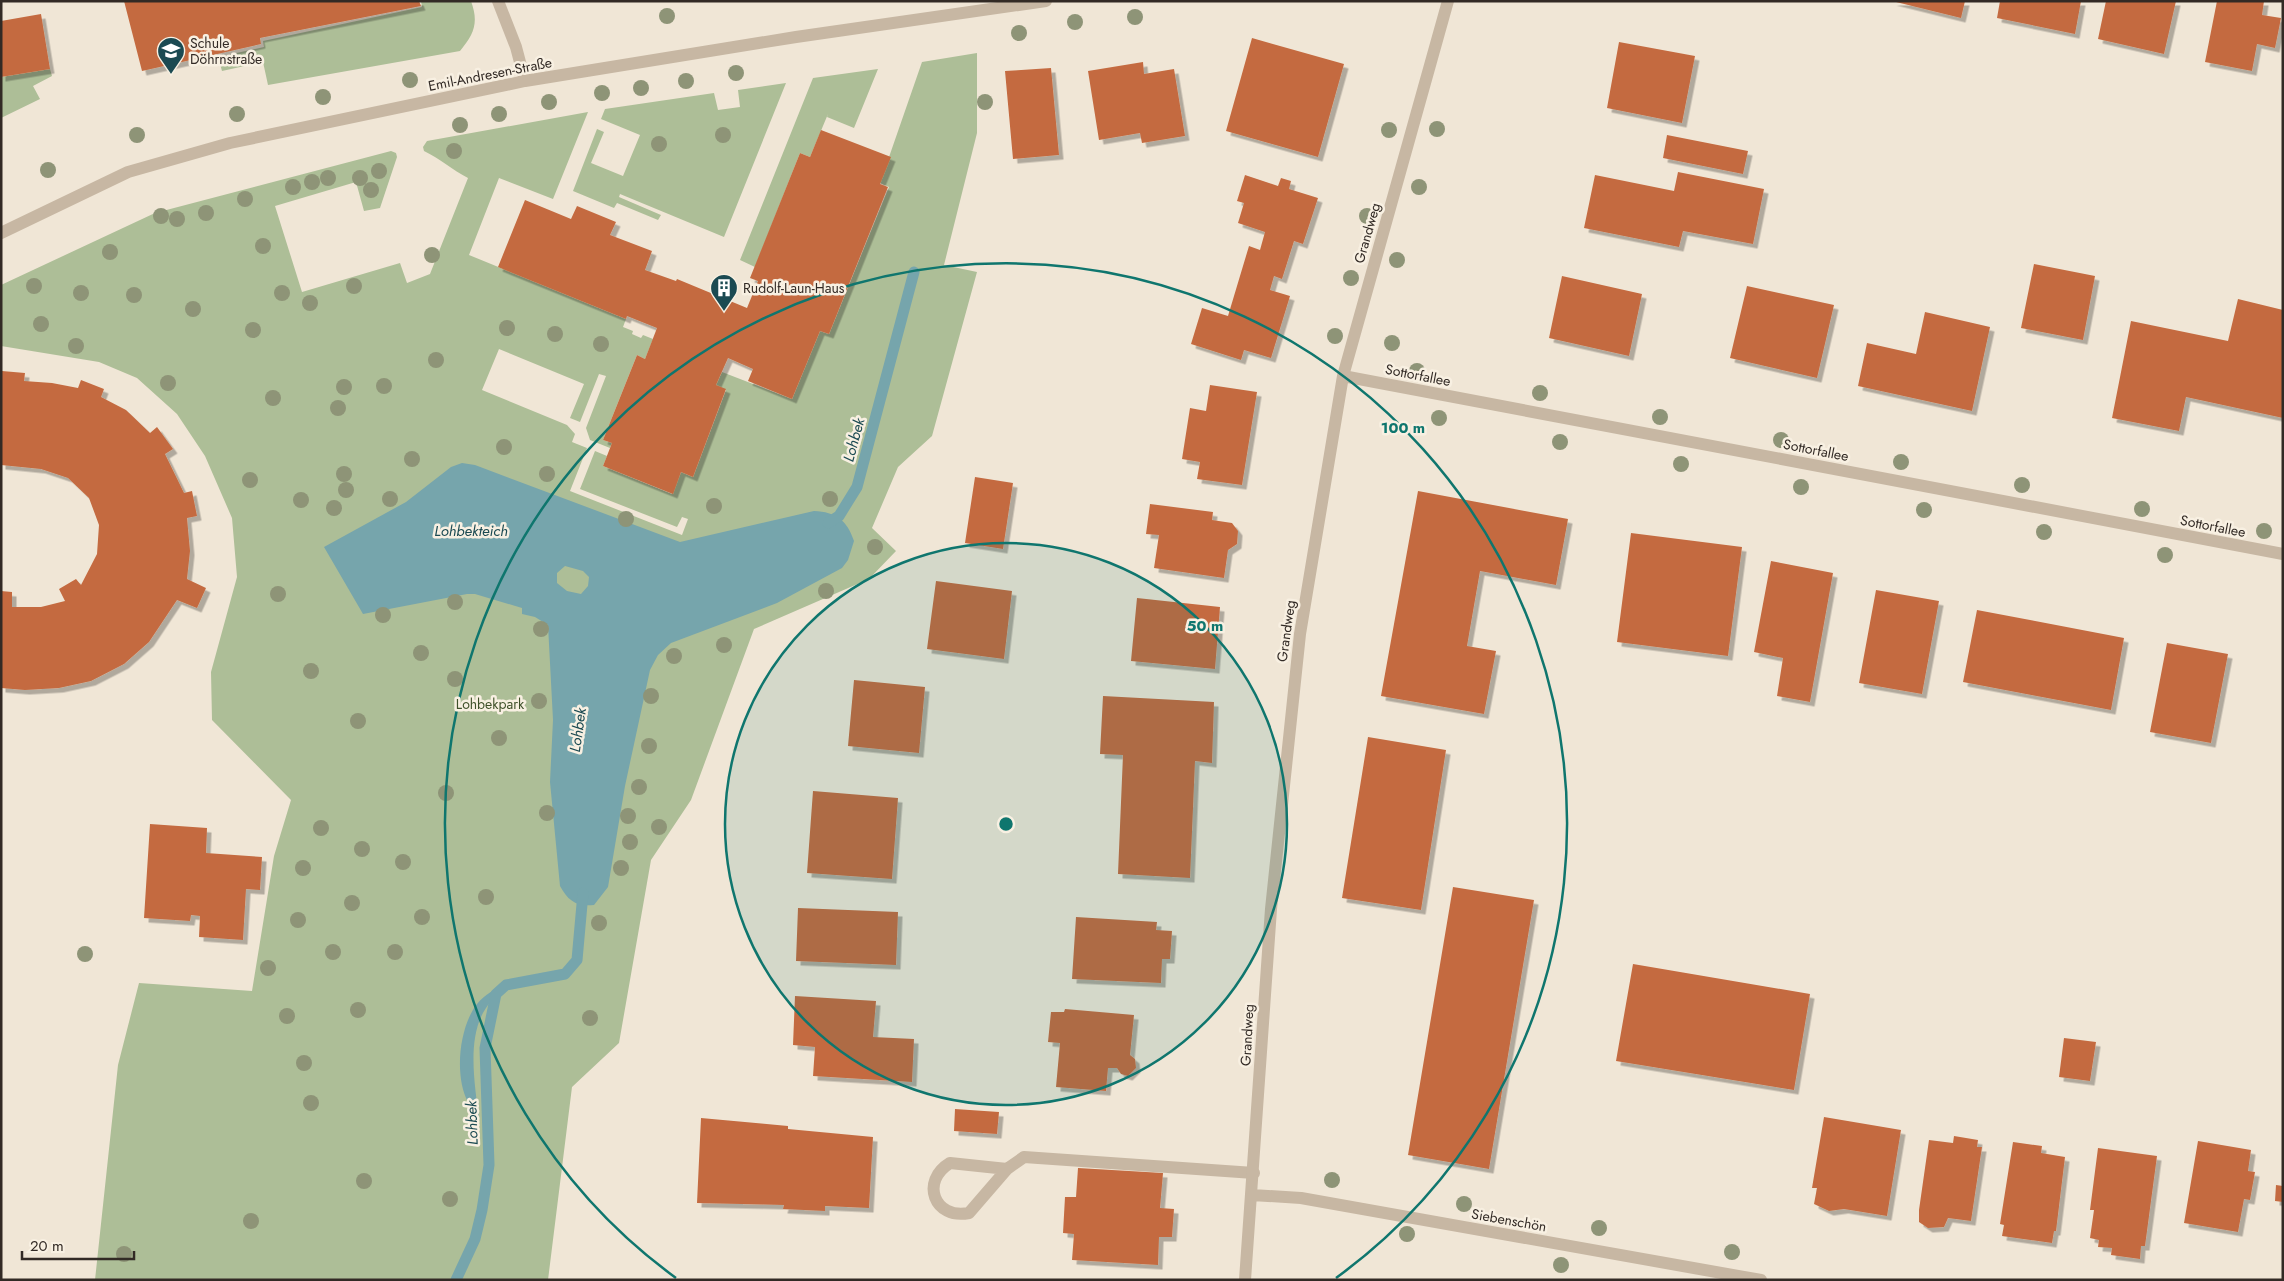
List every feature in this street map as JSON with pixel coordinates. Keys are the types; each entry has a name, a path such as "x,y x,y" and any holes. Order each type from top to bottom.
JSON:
{"street":[{"path":"498,1 516,47 525,81"},
{"name":"Emil-Andresen-Straße","path":"1,233 128,172 230,143 525,81 1002,4 1046,1"},
{"name":"Grandweg","path":"1245,1280 1254,1173 1271,908 1300,634 1343,376 1448,1"},
{"name":"Sottorfallee","path":"1343,376 2283,554"},
{"path":"1007,1169 950,1163 938,1172 934,1184 936,1200 942,1208 951,1213 969,1213 1007,1169 1024,1157 1254,1173"},
{"name":"Siebenschön","path":"1252,1194 1301,1198 1761,1280"}],"green space":[{"path":"421,1 471,1 475,16 474,28 460,51 268,85 263,62 222,71 218,57 264,47 263,41 422,7"},
{"name":"Lohbekpark","path":"977,53 977,133 944,265 977,272 932,436 898,467 872,528 896,551 869,579 754,629 691,800 651,860 619,1043 572,1087 548,1280 95,1280 118,1065 139,983 252,991 274,856 291,800 212,720 211,672 237,577 232,518 205,456 177,414 137,378 99,362 1,346 1,285 155,213 391,151 396,153 397,157 380,208 364,211 356,182 275,206 302,292 400,263 407,283 430,274 468,178 424,151 423,147 427,141 588,112 553,199 499,178 469,255 626,319 623,327 633,331 632,334 641,338 643,335 653,339 645,359 637,355 603,440 612,443 610,448 590,440 586,428 606,376 599,374 580,422 570,418 584,384 499,349 482,390 567,425 575,434 572,442 587,448 570,491 682,535 688,519 682,517 677,527 580,489 595,451 607,456 603,466 672,494 681,472 693,477 726,390 716,385 722,372 792,399 820,331 829,334 889,187 880,183 922,62"},
{"path":"50,69 52,76 33,86 40,99 1,118 1,77"},
{"path":"878,69 854,128 827,117 828,114 810,157 800,153 755,267 740,260 813,78"},
{"path":"786,83 724,237 620,194 619,197 661,215 658,220 617,203 614,208 573,191 597,129 604,132 591,163 623,176 640,135 601,119 605,109 714,93 718,110 740,107 738,90"}],"water":[{"name":"Lohbekteich","path":"462,463 475,465 680,542 814,511 829,513 840,519 848,528 854,541 848,560 842,568 777,603 671,643 658,655 650,670 625,786 608,887 594,905 583,905 574,902 566,896 560,886 550,782 553,720 548,625 535,617 522,614 522,608 475,594 363,614 324,547 406,502 451,467","holes":["565,566 583,571 589,577 588,586 581,594 567,591 557,583 557,573"]},
{"path":"506,985 486,1008 476,1033 473,1062 479,1118 468,1102 464,1091 461,1079 460,1052 466,1025 477,1004 490,992"}],"building":[{"path":"124,1 419,1 421,6 260,38 261,44 142,71"},
{"path":"1892,1 1965,1 1961,18"},
{"path":"2000,1 2081,1 2075,34 1997,18"},
{"path":"2106,1 2176,1 2164,54 2098,39"},
{"path":"2217,1 2264,1 2262,15 2281,18 2275,48 2257,44 2252,71 2205,62"},
{"path":"41,14 50,69 1,77 1,21"},
{"path":"1252,38 1344,64 1318,157 1226,131"},
{"path":"1619,42 1695,56 1682,123 1607,108"},
{"path":"1143,62 1144,74 1174,69 1185,136 1142,143 1140,133 1099,140 1088,71"},
{"path":"1051,68 1059,155 1013,159 1005,71"},
{"name":"Rudolf-Laun-Haus","path":"821,130 891,157 880,184 888,187 829,334 820,331 792,399 748,381 753,369 728,358 716,385 726,389 693,477 681,472 673,494 603,466 612,443 603,440 637,355 645,359 657,328 627,316 626,319 498,267 525,200 571,219 577,206 616,222 610,235 652,251 645,270 676,281 677,279 747,308 758,281 750,278 800,153 810,157"},
{"path":"1667,135 1748,151 1743,174 1663,158"},
{"path":"1678,172 1764,189 1753,244 1683,231 1679,247 1584,228 1595,175 1674,191"},
{"path":"1245,175 1278,186 1281,178 1291,181 1289,189 1318,198 1303,244 1294,241 1282,279 1274,276 1270,290 1290,296 1271,358 1244,350 1241,360 1191,344 1202,308 1228,316 1249,246 1260,250 1265,232 1238,223 1244,203 1237,201"},
{"path":"2034,264 2095,276 2083,340 2021,328"},
{"path":"1562,276 1642,294 1629,356 1549,338"},
{"path":"1747,286 1834,305 1817,378 1730,358"},
{"path":"2238,299 2283,310 2283,418 2186,397 2179,431 2112,418 2131,321 2228,341"},
{"path":"1925,312 1990,327 1972,411 1858,386 1867,343 1916,354"},
{"path":"2,371 25,373 24,381 52,383 78,388 81,380 104,389 101,397 126,410 150,433 157,427 173,449 165,454 184,493 192,491 197,516 187,518 190,551 187,579 206,588 197,608 177,600 149,642 124,664 91,681 59,688 25,690 1,688 1,591 12,592 12,607 41,607 65,601 59,589 76,579 81,585 97,554 99,525 89,498 68,478 41,469 1,465"},
{"path":"1210,385 1257,392 1242,485 1197,479 1200,462 1182,459 1190,408 1206,411"},
{"path":"975,477 1013,483 1003,549 965,543"},
{"path":"1418,491 1568,519 1556,585 1480,571 1467,646 1496,651 1484,714 1381,696"},
{"path":"1150,504 1213,512 1212,520 1232,523 1238,531 1237,544 1228,550 1224,578 1154,568 1159,535 1146,534"},
{"path":"1631,533 1742,547 1728,656 1617,642"},
{"path":"1771,561 1833,573 1810,702 1777,696 1783,658 1754,652"},
{"path":"936,581 1012,591 1004,659 927,649"},
{"path":"1876,590 1939,601 1922,694 1859,683"},
{"path":"1137,598 1220,607 1215,669 1131,661"},
{"path":"1977,610 2124,638 2111,710 1963,682"},
{"path":"2167,643 2228,654 2211,743 2150,732"},
{"path":"854,680 925,687 919,753 848,746"},
{"path":"1103,696 1214,702 1212,763 1195,761 1190,878 1118,874 1123,755 1100,754"},
{"path":"1368,737 1446,750 1421,910 1342,898"},
{"path":"813,791 898,798 892,879 807,873"},
{"path":"150,824 207,828 206,853 262,857 260,890 246,889 243,940 199,937 200,916 191,915 190,921 144,918"},
{"path":"1453,887 1534,900 1489,1169 1408,1155"},
{"path":"798,908 898,912 896,965 796,961"},
{"path":"1076,917 1157,922 1156,930 1172,931 1170,959 1162,959 1161,983 1072,979"},
{"path":"1633,964 1810,994 1794,1090 1616,1061"},
{"path":"795,996 876,1001 873,1037 914,1039 912,1082 813,1076 815,1047 793,1045"},
{"path":"1065,1009 1134,1015 1130,1055 1135,1059 1136,1068 1128,1076 1121,1074 1117,1068 1108,1068 1106,1091 1056,1087 1060,1043 1048,1042 1051,1012 1064,1012"},
{"path":"2064,1038 2096,1042 2090,1081 2059,1077"},
{"path":"955,1109 999,1112 997,1134 954,1131"},
{"path":"1824,1117 1901,1130 1887,1216 1844,1209 1829,1211 1814,1204 1817,1188 1812,1188"},
{"path":"701,1118 788,1126 788,1129 873,1137 869,1208 825,1206 825,1211 783,1209 784,1205 697,1203"},
{"path":"1954,1136 1978,1140 1977,1147 1982,1147 1971,1221 1948,1218 1944,1227 1928,1228 1919,1222 1919,1210 1929,1140 1953,1143"},
{"path":"2198,1141 2251,1150 2248,1171 2255,1172 2250,1200 2244,1199 2238,1232 2184,1223"},
{"path":"2013,1142 2042,1146 2041,1153 2065,1157 2056,1231 2054,1231 2052,1243 2002,1236 2004,1225 2000,1224"},
{"path":"2098,1148 2157,1156 2145,1246 2141,1246 2140,1259 2111,1255 2112,1248 2098,1247 2099,1240 2090,1238 2094,1210 2090,1210"},
{"path":"1078,1168 1163,1173 1160,1208 1174,1209 1172,1237 1159,1237 1158,1265 1072,1260 1074,1234 1063,1233 1065,1197 1076,1197"},
{"path":"2276,1185 2283,1186 2283,1202 2275,1201"}],"waterway":[{"name":"Lohbek","path":"828,523 839,516 857,487 914,272"},
{"name":"Lohbek","path":"456,1280 475,1239 489,1165 485,1048 496,994 506,985 565,974 577,960 583,893"}],"place":[{"name":"Schule Döhrnstraße","path":"171,75"},
{"name":"Rudolf-Laun-Haus","path":"724,312"}]}
